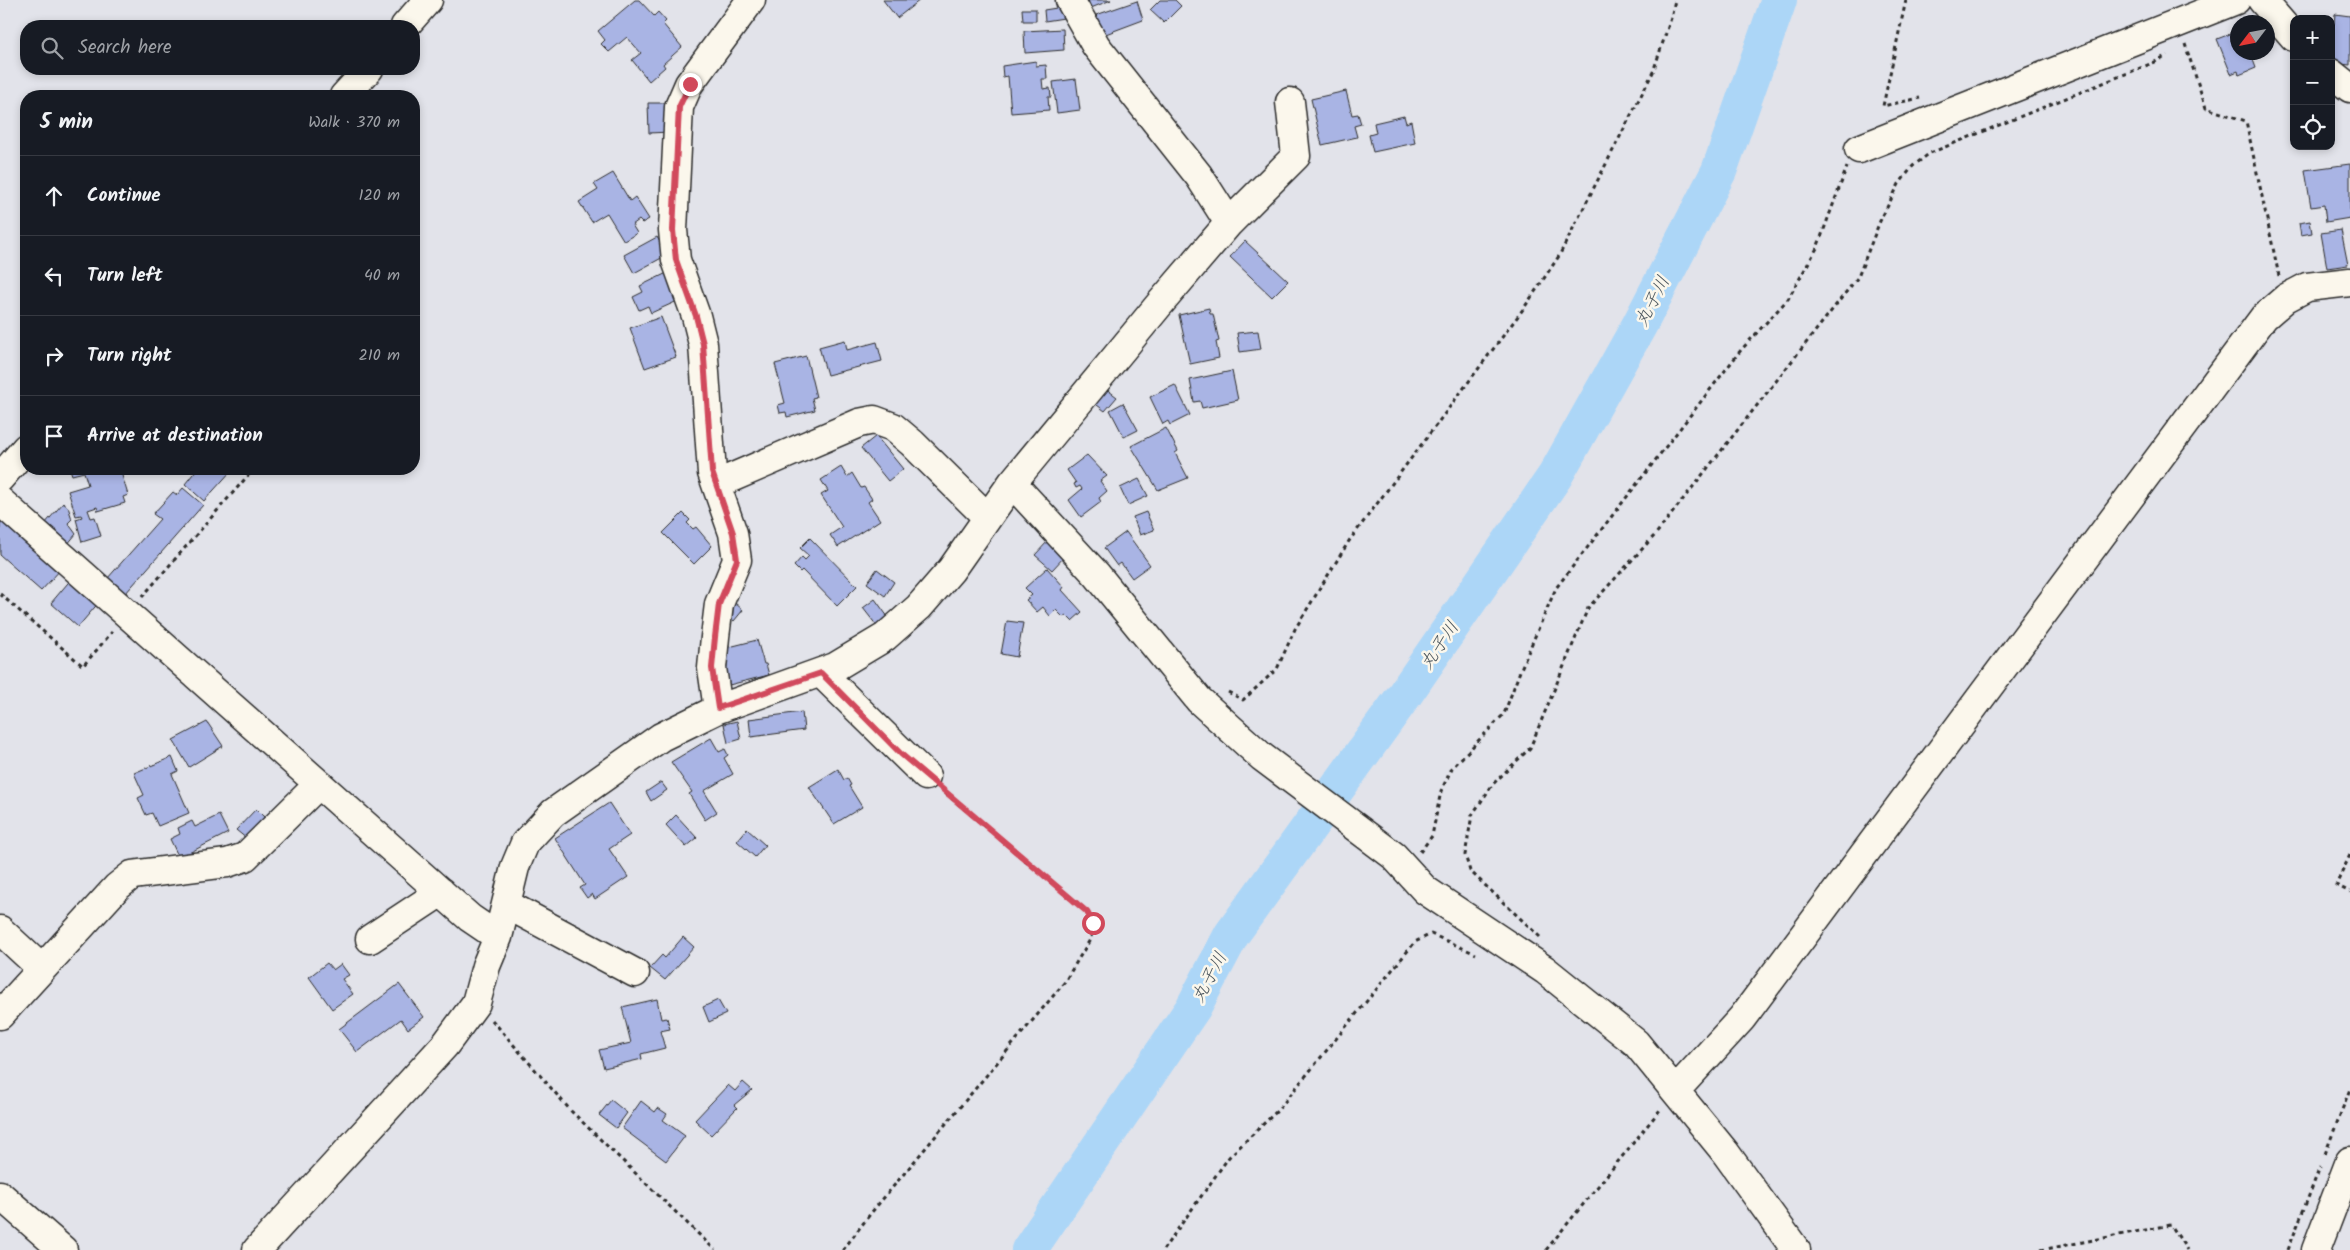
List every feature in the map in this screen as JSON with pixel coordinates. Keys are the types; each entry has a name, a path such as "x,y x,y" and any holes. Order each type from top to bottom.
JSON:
{"street":[{"path":"410,20 428,0"},
{"path":"718,708 712,668 719,604 737,560 733,533 716,484 710,452 703,344 696,316 676,260 673,230 679,107 690,84 751,0"},
{"path":"1070,0 1096,46 1199,176 1229,223"},
{"path":"1860,149 2236,0"},
{"path":"2262,0 2290,32"},
{"path":"350,90 363,75"},
{"path":"2335,76 2350,88"},
{"path":"257,1250 445,1045 476,1003 486,966 498,937 514,867 525,843 553,813 661,737 718,708 835,667 885,637 919,607 951,570 1012,483 1229,223 1296,156 1290,102"},
{"path":"1676,1090 1742,1018 2264,317 2286,298 2307,287 2350,282"},
{"path":"716,484 859,423 874,420 893,427 912,443 987,517"},
{"path":"0,478 20,455"},
{"path":"1012,483 1097,575 1199,700 1262,757 1400,863 1425,890 1535,963 1636,1043 1725,1152 1796,1250"},
{"path":"0,501 470,918 498,937"},
{"path":"821,673 926,776"},
{"path":"0,1015 117,887 132,875 227,863 245,858 319,784"},
{"path":"370,939 441,892"},
{"path":"506,904 634,973"},
{"path":"0,930 42,969"},
{"path":"2316,1250 2350,1161"},
{"path":"0,1195 63,1250"}],"path":[{"path":"1222,688 1243,700 1277,669 1295,629 1348,541 1524,308 1560,256 1653,72 1675,0"},
{"path":"1906,0 1883,106 1929,96"},
{"path":"2177,48 2184,44 2206,108 2246,120 2277,270 2286,298"},
{"path":"1535,963 1551,947 1470,871 1465,855 1472,815 1493,784 1530,748 1588,608 1655,534 1858,277 1895,191 1913,166 1930,153 2155,62 2170,53"},
{"path":"1400,863 1432,836 1441,791 1452,768 1504,714 1520,671 1556,588 1741,350 1788,299 1817,248 1845,171 1860,149"},
{"path":"843,1250 871,1213 1064,984 1091,938 1093,923 1087,912 926,776"},
{"path":"2350,855 2336,885 2350,892"},
{"path":"1163,1250 1229,1157 1278,1110 1415,942 1431,934 1485,958"},
{"path":"476,1003 571,1111 715,1250"},
{"path":"1546,1250 1676,1090"},
{"path":"2041,1250 2171,1225 2188,1250"}],"building":[{"path":"635,0 639,0 654,16 658,12 666,21 663,24 682,47 663,64 665,67 649,81 632,60 641,53 627,37 609,52 601,44 605,40 598,31"},
{"path":"883,0 920,0 897,18"},
{"path":"1088,0 1111,0 1091,8"},
{"path":"1160,0 1175,0 1181,6 1164,23 1150,10"},
{"path":"1137,1 1143,20 1103,35 1096,15"},
{"path":"1063,7 1064,18 1045,21 1044,10"},
{"path":"1022,9 1036,9 1036,21 1023,21"},
{"path":"2335,15 2350,16 2350,65 2335,63"},
{"path":"1063,29 1064,50 1025,53 1024,31"},
{"path":"2230,34 2230,60 2253,60 2256,68 2239,75 2238,71 2231,74 2217,39"},
{"path":"1036,61 1036,66 1046,65 1047,79 1042,79 1043,89 1050,88 1051,97 1048,97 1049,110 1011,113 1008,76 1003,77 1002,66"},
{"path":"1076,79 1080,110 1057,113 1053,82"},
{"path":"1346,91 1352,115 1358,114 1361,124 1354,126 1357,137 1322,145 1311,99"},
{"path":"648,103 670,103 670,132 649,133"},
{"path":"1404,116 1406,123 1411,121 1415,143 1373,152 1369,135 1376,133 1374,123"},
{"path":"2350,164 2350,218 2326,222 2324,205 2311,207 2305,170"},
{"path":"613,173 630,201 635,197 649,219 642,223 639,220 632,225 637,233 624,241 607,213 592,222 579,202 598,190 594,184"},
{"path":"2310,221 2312,233 2301,235 2299,223"},
{"path":"2341,230 2348,265 2327,268 2321,233"},
{"path":"657,237 667,255 634,273 624,255"},
{"path":"1245,241 1288,281 1272,297 1230,257"},
{"path":"671,271 684,298 651,313 648,306 639,310 633,297 643,292 640,286"},
{"path":"1209,308 1210,314 1213,314 1219,341 1216,342 1219,358 1190,364 1179,315"},
{"path":"661,317 676,357 645,368 630,328"},
{"path":"1258,331 1261,349 1240,352 1237,333"},
{"path":"845,340 847,350 877,342 882,361 827,375 819,347"},
{"path":"806,356 816,397 812,398 815,410 787,417 786,412 780,413 778,405 785,403 775,364"},
{"path":"1232,371 1238,400 1202,408 1200,401 1194,402 1190,380"},
{"path":"1175,385 1190,415 1170,425 1168,421 1163,424 1150,397"},
{"path":"1105,388 1117,397 1105,411 1093,402"},
{"path":"1123,403 1138,430 1124,437 1110,410"},
{"path":"1166,428 1178,451 1175,453 1188,478 1158,490 1131,446"},
{"path":"876,436 903,469 888,481 861,448"},
{"path":"1087,455 1107,476 1100,481 1107,491 1099,498 1101,502 1081,517 1069,500 1082,489 1080,486 1076,488 1074,484 1076,483 1067,470"},
{"path":"841,467 847,477 852,473 861,488 864,487 872,499 868,502 880,520 838,547 830,535 842,527 821,495 828,491 821,480"},
{"path":"85,475 122,475 128,495 123,497 125,503 98,511 97,507 88,510 91,518 95,517 101,536 82,542 76,519 82,517 81,515 76,516 68,491 88,485"},
{"path":"192,475 227,475 204,501 185,484"},
{"path":"1139,479 1148,496 1128,505 1120,488"},
{"path":"183,488 203,505 125,594 107,579 160,519 153,514 173,492 177,495"},
{"path":"63,503 68,507 72,519 68,523 76,534 67,545 44,525"},
{"path":"1146,512 1154,530 1140,535 1133,517"},
{"path":"683,513 690,520 687,523 693,529 696,527 712,546 694,564 663,533"},
{"path":"0,514 62,568 41,591 0,555"},
{"path":"1126,532 1150,565 1132,578 1121,563 1117,566 1104,548"},
{"path":"810,538 857,586 837,606 802,570 800,572 794,566 802,557 805,560 809,556 800,548"},
{"path":"1048,541 1065,556 1052,570 1035,555"},
{"path":"1047,568 1064,587 1062,590 1082,612 1072,621 1066,615 1063,617 1056,610 1050,616 1043,607 1037,612 1026,600 1032,595 1025,588"},
{"path":"877,569 894,582 885,596 867,583"},
{"path":"73,577 100,601 78,627 51,603"},
{"path":"875,599 888,617 877,626 863,608"},
{"path":"735,603 743,610 734,621 726,614"},
{"path":"1007,621 1023,623 1017,657 1001,654"},
{"path":"757,640 769,675 725,686 721,649"},
{"path":"802,712 804,730 751,737 749,719"},
{"path":"737,721 741,739 728,743 724,724"},
{"path":"207,722 223,746 189,767 173,740"},
{"path":"711,738 719,752 725,749 728,755 724,758 733,774 704,791 717,812 705,820 689,794 692,792 671,762"},
{"path":"172,757 178,771 172,774 189,813 158,826 152,813 146,815 138,798 144,795 134,773"},
{"path":"838,769 844,780 847,778 851,785 849,786 862,807 834,824 809,787"},
{"path":"661,782 667,790 651,801 646,792"},
{"path":"609,803 630,835 609,849 628,877 595,899 592,894 587,898 580,888 585,885 555,838"},
{"path":"256,809 266,819 247,839 236,830"},
{"path":"219,815 228,833 179,858 170,839 180,834 178,828 192,821 195,827"},
{"path":"676,815 697,838 686,847 666,825"},
{"path":"747,829 765,845 755,857 737,841"},
{"path":"683,937 694,947 665,980 650,968 662,955 665,958"},
{"path":"327,963 333,970 341,964 349,975 342,979 353,994 332,1009 309,977"},
{"path":"399,984 424,1017 408,1029 401,1019 357,1052 339,1029"},
{"path":"657,999 661,1019 667,1018 670,1029 660,1031 665,1048 641,1054 642,1059 604,1068 599,1050 631,1043 622,1007"},
{"path":"718,1000 726,1014 709,1022 703,1007"},
{"path":"743,1082 752,1090 734,1105 737,1108 711,1135 695,1120 728,1085 735,1091"},
{"path":"611,1100 627,1113 616,1128 599,1115"},
{"path":"641,1101 655,1112 658,1108 667,1114 663,1120 685,1136 666,1161 622,1128"}],"waterway":[{"name":"丸子川","path":"1029,1250 1193,1008 1232,934 1403,697 1555,476 1640,324 1719,171 1779,0"}],"route":[{"path":"690,84 679,107 673,230 676,260 696,316 703,344 712,472 733,533 737,560 719,604 712,668 718,708 767,693 821,673 901,754 1087,912 1093,923"}]}
